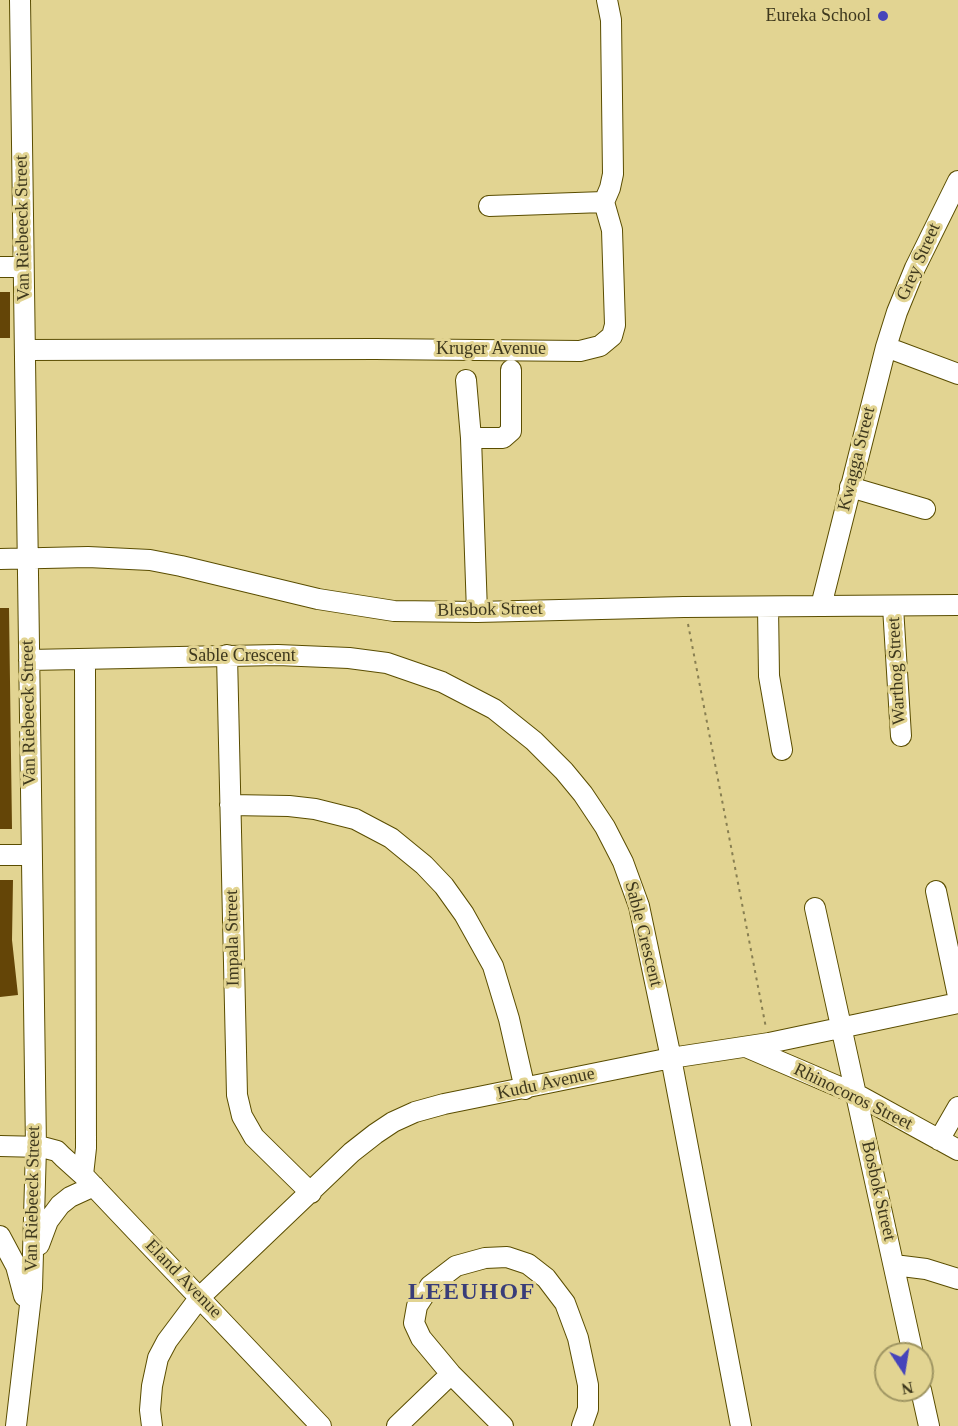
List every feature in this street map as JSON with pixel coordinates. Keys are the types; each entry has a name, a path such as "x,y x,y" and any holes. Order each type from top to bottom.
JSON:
{"street":[{"name":"Van Riebeeck Street","path":"16,1426 32,1276 36,1147 20,0"},
{"path":"489,206 604,202 613,174 611,20 607,0"},
{"name":"Grey Street","path":"897,312 915,268 958,181"},
{"name":"Kruger Avenue","path":"25,350 589,350 607,341 615,329 612,230 604,202"},
{"path":"0,267 23,267"},
{"name":"Kwagga Street","path":"821,606 886,347 897,312"},
{"path":"886,347 958,375"},
{"path":"471,438 504,438 511,431 511,370"},
{"path":"466,381 471,438 477,612"},
{"path":"850,487 925,509"},
{"name":"Blesbok Street","path":"0,559 88,557 150,560 318,599 377,609 477,612 684,607 958,605"},
{"path":"768,607 769,676 782,750"},
{"name":"Warthog Street","path":"893,607 901,736"},
{"name":"Sable Crescent","path":"29,660 227,655 326,656 368,660 399,666 442,682 482,702 504,716 543,748 598,816 632,883 642,918 671,1058 741,1426"},
{"name":"Impala Street","path":"227,655 236,1081 239,1106 254,1137 311,1193"},
{"path":"32,1276 43,1231 64,1200 88,1180 84,659"},
{"path":"230,805 306,808 356,819 391,838 424,865 456,902 485,950 505,1001 525,1089"},
{"path":"0,855 31,855"},
{"path":"936,891 958,996"},
{"name":"Bosbok Street","path":"815,908 910,1342"},
{"name":"Kudu Avenue","path":"152,1426 150,1410 152,1386 158,1358 167,1341 200,1298 363,1143 403,1117 430,1107 671,1058 746,1047 958,1002"},
{"name":"Rhinocoros Street","path":"746,1047 856,1094 958,1150"},
{"path":"939,1140 958,1107"},
{"name":"Eland Avenue","path":"0,1146 36,1147 57,1151 88,1180 321,1426"},
{"path":"0,1236 11,1255 23,1287 27,1332"},
{"path":"503,1426 451,1374 421,1338 415,1328 415,1312 422,1295 446,1272 465,1262 507,1257 538,1270 565,1303 574,1326 588,1385 588,1409 582,1426"},
{"path":"894,1264 926,1269 958,1279"},
{"path":"398,1426 451,1374"},
{"path":"924,1402 929,1426"}],"path":[{"path":"684,607 769,1042"}],"building":[{"path":"0,292 10,292 10,338 0,338"},
{"path":"0,608 9,608 12,829 0,829"},
{"path":"0,880 13,880 12,940 18,995 0,997"}],"place":[{"name":"Eureka School","path":"883,16"}],"district":[{"name":"LEEUHOF","path":"472,1293"}]}
